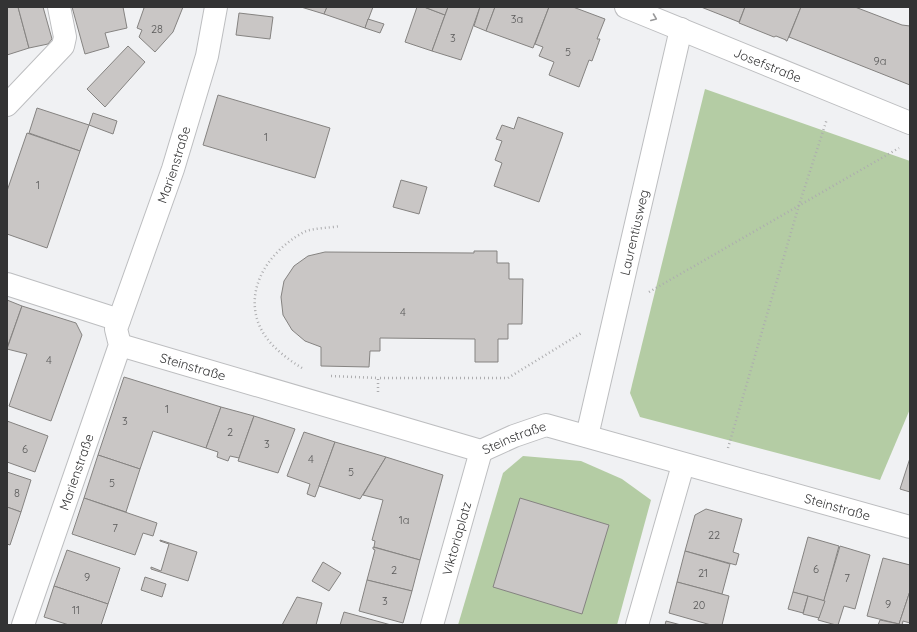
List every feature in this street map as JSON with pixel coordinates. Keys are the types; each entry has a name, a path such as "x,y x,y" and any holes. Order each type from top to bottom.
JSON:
{"street":[{"path":"7,105 63,46 65,37 59,7"},
{"name":"Marienstraße","path":"23,625 120,345 116,329 175,162 207,56 216,7"},
{"name":"Josefstraße","path":"626,7 910,123"},
{"name":"Laurentiusweg","path":"587,436 681,29"},
{"path":"7,284 120,320"},
{"name":"Steinstraße","path":"120,345 481,451 514,436 546,425 683,465 910,527"},
{"name":"Viktoriaplatz","path":"432,625 481,451"},
{"path":"637,625 683,465"}],"path":[{"path":"720,475 799,205 836,92"},
{"path":"327,376 378,378 508,378 616,311 904,145"},
{"path":"307,370 301,368 284,356 270,342 258,323 255,305 257,286 266,265 282,248 305,232 340,226"},
{"path":"377,420 378,378"}],"green space":[{"path":"705,89 910,161 910,409 880,480 640,417 630,393"},
{"path":"523,456 581,461 622,479 651,500 617,625 458,625 503,473"}],"building":[{"path":"7,7 18,7 29,48 7,55"},
{"path":"18,7 43,7 52,39 48,44 29,48"},
{"path":"72,7 123,7 127,28 105,33 109,47 85,54"},
{"path":"142,7 183,7 173,32 155,52 139,37 142,30 137,28 144,8"},
{"path":"301,7 327,7 324,14"},
{"path":"327,7 373,7 365,28 324,14"},
{"path":"417,7 424,7 445,15 432,51 405,42"},
{"path":"424,7 448,7 445,15"},
{"path":"448,7 480,7 461,60 432,51"},
{"path":"480,7 495,7 486,31 474,26"},
{"path":"495,7 549,7 533,48 486,31"},
{"path":"549,7 573,7 605,19 597,39 600,39 592,61 589,60 579,87 549,75 554,62 539,56 543,47 535,44"},
{"path":"701,7 745,7 739,22"},
{"path":"745,7 801,7 786,41 739,23"},
{"path":"801,7 855,7 902,25 910,26 910,85 789,37"},
{"path":"239,13 273,17 270,39 236,35"},
{"path":"368,19 384,24 380,33 365,28"},
{"path":"128,46 145,62 105,107 87,89"},
{"path":"218,95 330,128 315,178 203,145"},
{"path":"37,108 89,125 80,151 29,133"},
{"path":"93,113 117,121 113,134 89,125"},
{"path":"518,117 563,133 539,202 494,186 502,163 495,160 502,141 496,139 502,125 514,129"},
{"path":"27,133 80,151 47,248 7,234 7,191"},
{"path":"401,180 427,187 419,214 393,207"},
{"path":"474,251 497,251 497,263 509,263 509,279 523,279 522,324 508,324 508,339 498,339 498,362 475,362 475,339 380,338 380,351 370,351 369,367 321,366 321,347 305,341 292,330 283,315 281,297 284,281 294,266 308,256 325,252 474,253"},
{"path":"7,300 22,306 7,348"},
{"path":"22,306 76,323 82,335 51,421 9,406 27,354 7,349"},
{"path":"124,377 221,407 206,448 153,431 140,469 98,455"},
{"path":"221,407 254,416 239,458 230,456 228,461 217,457 218,452 206,448"},
{"path":"254,416 295,429 278,473 238,461"},
{"path":"7,421 48,436 35,472 7,462"},
{"path":"304,432 335,442 315,497 307,494 310,484 287,476"},
{"path":"335,442 386,457 360,499 319,486"},
{"path":"98,455 140,469 126,512 84,498"},
{"path":"386,457 443,475 420,560 374,547 375,541 372,540 383,500 363,495"},
{"path":"910,458 910,492 900,489"},
{"path":"7,472 31,480 21,512 7,507"},
{"path":"84,498 157,523 153,536 143,533 135,555 72,534"},
{"path":"520,498 609,525 582,614 493,587"},
{"path":"7,507 21,512 10,545 7,544"},
{"path":"706,509 742,519 733,552 739,554 736,565 685,551 695,515"},
{"path":"808,537 839,546 824,601 793,592"},
{"path":"160,540 197,552 188,581 151,569 151,567 161,571 169,544"},
{"path":"840,546 870,555 855,609 844,606 838,625 836,625 818,620"},
{"path":"373,547 420,560 412,591 367,580 375,550"},
{"path":"67,550 120,568 108,604 54,586"},
{"path":"685,551 730,564 722,594 677,582"},
{"path":"883,558 910,565 910,591 899,624 867,616"},
{"path":"323,562 341,573 329,591 312,581"},
{"path":"145,577 166,584 162,597 141,590"},
{"path":"367,580 412,591 403,623 359,611"},
{"path":"677,582 729,596 722,625 711,625 669,613"},
{"path":"54,586 108,604 101,625 69,625 44,617"},
{"path":"910,591 910,623 903,621 902,625 899,624"},
{"path":"793,592 808,596 803,613 788,609"},
{"path":"808,596 825,601 819,618 803,614"},
{"path":"297,597 322,603 316,625 282,625"},
{"path":"344,612 391,625 340,625"},
{"path":"880,620 899,624 901,625 878,625"},
{"path":"666,621 681,625 665,625"}]}
